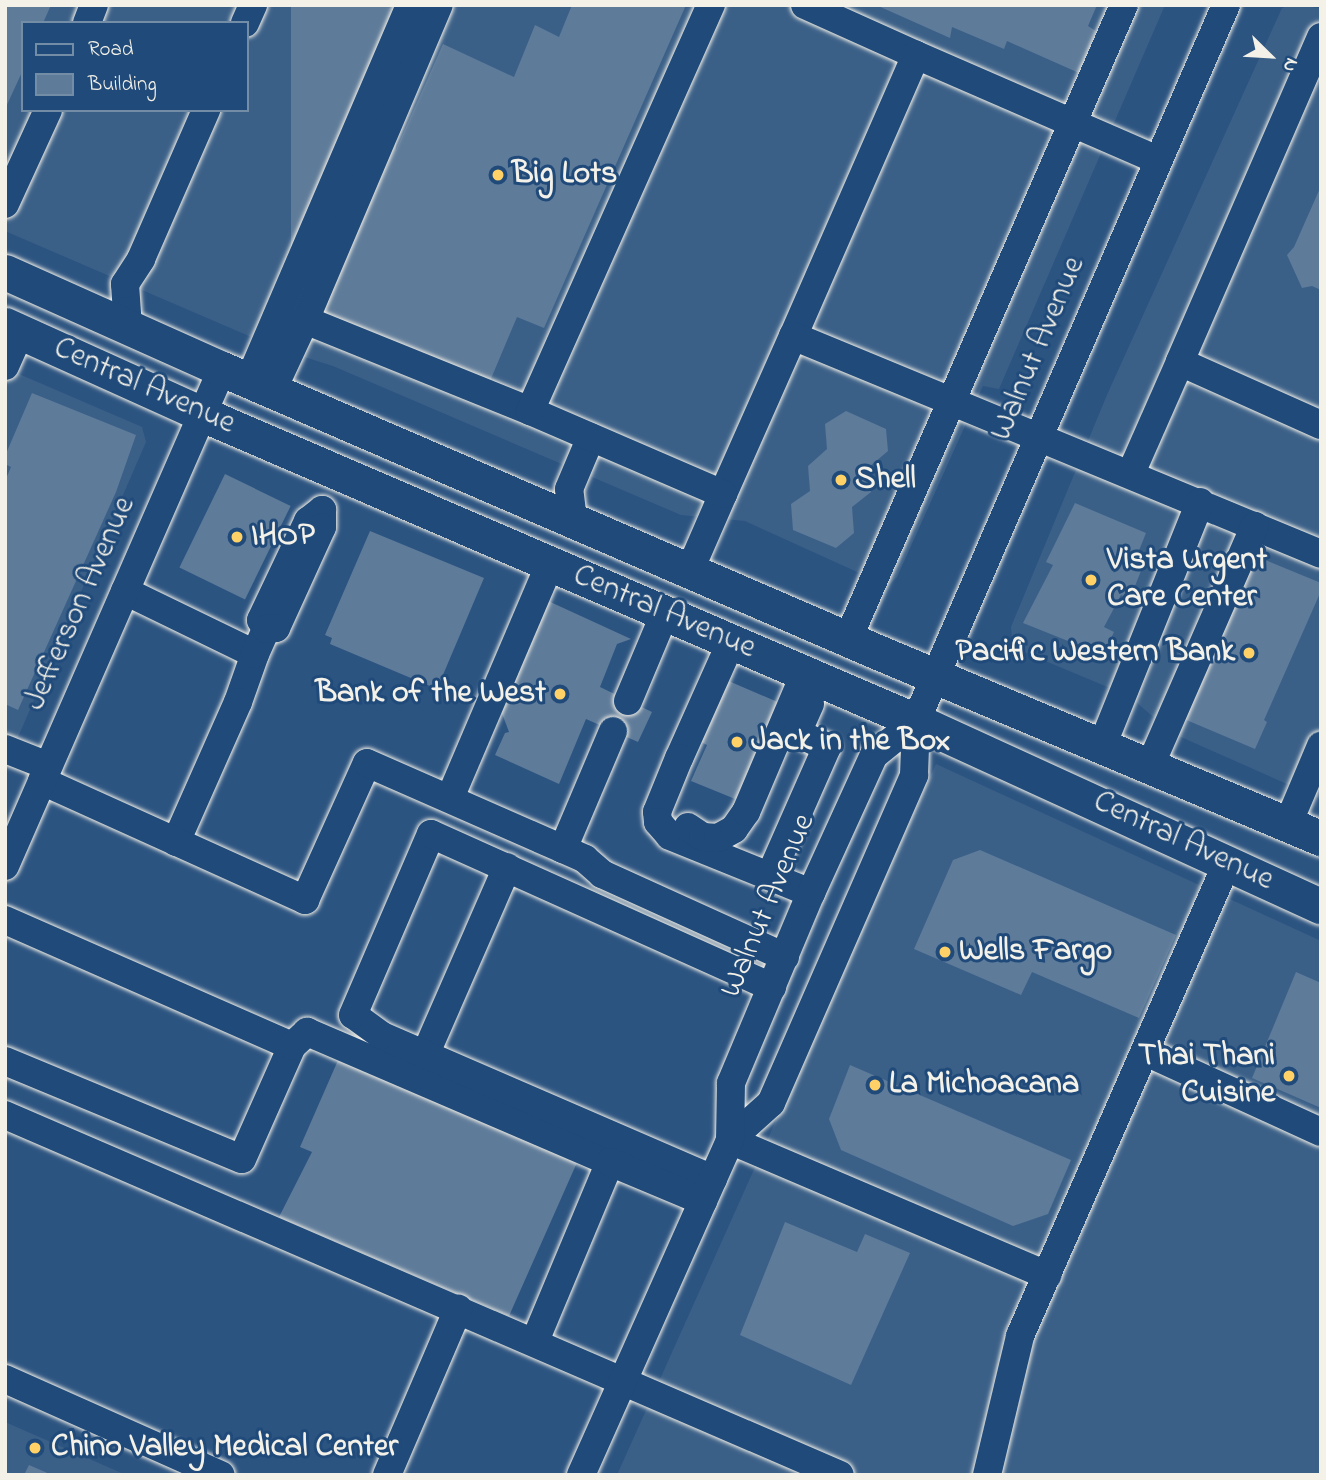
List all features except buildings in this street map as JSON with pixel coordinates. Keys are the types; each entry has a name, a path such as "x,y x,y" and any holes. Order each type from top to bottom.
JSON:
{"main road":[{"name":"Central Avenue","path":"5,272 248,380 936,677 1321,838"},
{"path":"10,321 13,304 94,334 128,327"},
{"name":"Central Avenue","path":"10,321 202,414 916,721 1321,906"},
{"path":"389,494 430,481 537,529 564,530 573,520"}],"street":[{"path":"246,21 253,5"},
{"path":"248,380 410,5"},
{"path":"248,380 305,320 439,5"},
{"path":"530,411 711,5"},
{"path":"805,5 1157,160"},
{"path":"848,639 1124,5"},
{"name":"Walnut Avenue","path":"730,1140 771,1103 914,775 916,721 1226,5"},
{"path":"1131,473 1321,37"},
{"path":"690,570 916,55"},
{"path":"5,204 47,112"},
{"path":"128,327 125,284 141,259 205,112"},
{"path":"305,320 530,411 723,494"},
{"path":"5,366 10,321"},
{"path":"793,336 1038,440 1131,473 1321,554"},
{"path":"1180,362 1321,425"},
{"name":"Jefferson Avenue","path":"6,860 202,414 248,380"},
{"path":"573,520 569,489 591,437"},
{"path":"176,842 238,702 260,641 276,628 322,527 322,510 338,472"},
{"path":"1102,746 1200,502"},
{"path":"1150,766 1255,526"},
{"path":"450,798 550,564"},
{"path":"125,591 260,641"},
{"path":"628,701 666,613"},
{"path":"731,642 662,800 657,813 658,822 670,836 773,870"},
{"path":"662,800 674,818 704,837 718,838 737,824 813,676"},
{"path":"773,870 827,747 796,733 813,676"},
{"name":"Walnut Avenue","path":"581,1475 730,1140 731,1083 811,893 874,755 916,721"},
{"path":"564,849 613,731"},
{"path":"5,749 45,774 176,842 305,900 367,763 564,849 585,859 602,874 785,957"},
{"path":"1288,824 1318,761"},
{"path":"737,824 745,846 773,870 811,893"},
{"path":"708,1190 381,1035 353,1015 431,834 772,987"},
{"path":"987,1475 1020,1336 1227,863"},
{"path":"425,1055 506,867"},
{"path":"5,920 292,1046"},
{"path":"5,1060 242,1159 292,1046 307,1032 610,1162 708,1190"},
{"path":"1146,1052 1321,1132"},
{"path":"5,1115 535,1341 840,1475"},
{"path":"730,1140 1047,1275"},
{"path":"535,1341 610,1162"},
{"path":"387,1475 458,1309"},
{"path":"5,1379 221,1475"}],"shaded area":[{"path":"5,5 1165,5 999,389 983,386 897,577 888,586 745,521 681,515 333,366 279,349 5,231"},
{"path":"1291,5 1321,8 1321,799 1172,733 1129,696 1024,652 1012,638 1011,627 1107,395 1282,8"},
{"path":"5,368 142,427 146,442 5,767"},
{"path":"936,764 1321,941 1321,1475 617,1475"},
{"name":"Chino Valley Medical Center","path":"5,1422 126,1475 5,1475"}],"place":[{"name":"Big Lots","path":"498,175"},
{"name":"Shell","path":"841,480"},
{"name":"IHOP","path":"237,537"},
{"name":"Vista Urgent Care Center","path":"1091,580"},
{"name":"Pacific Western Bank","path":"1249,653"},
{"name":"Bank of the West","path":"560,694"},
{"name":"Jack in the Box","path":"737,742"},
{"name":"Wells Fargo","path":"945,952"},
{"name":"Thai Thani Cuisine","path":"1289,1076"},
{"name":"La Michoacana","path":"875,1085"},
{"name":"Chino Valley Medical Center","path":"35,1448"}]}
